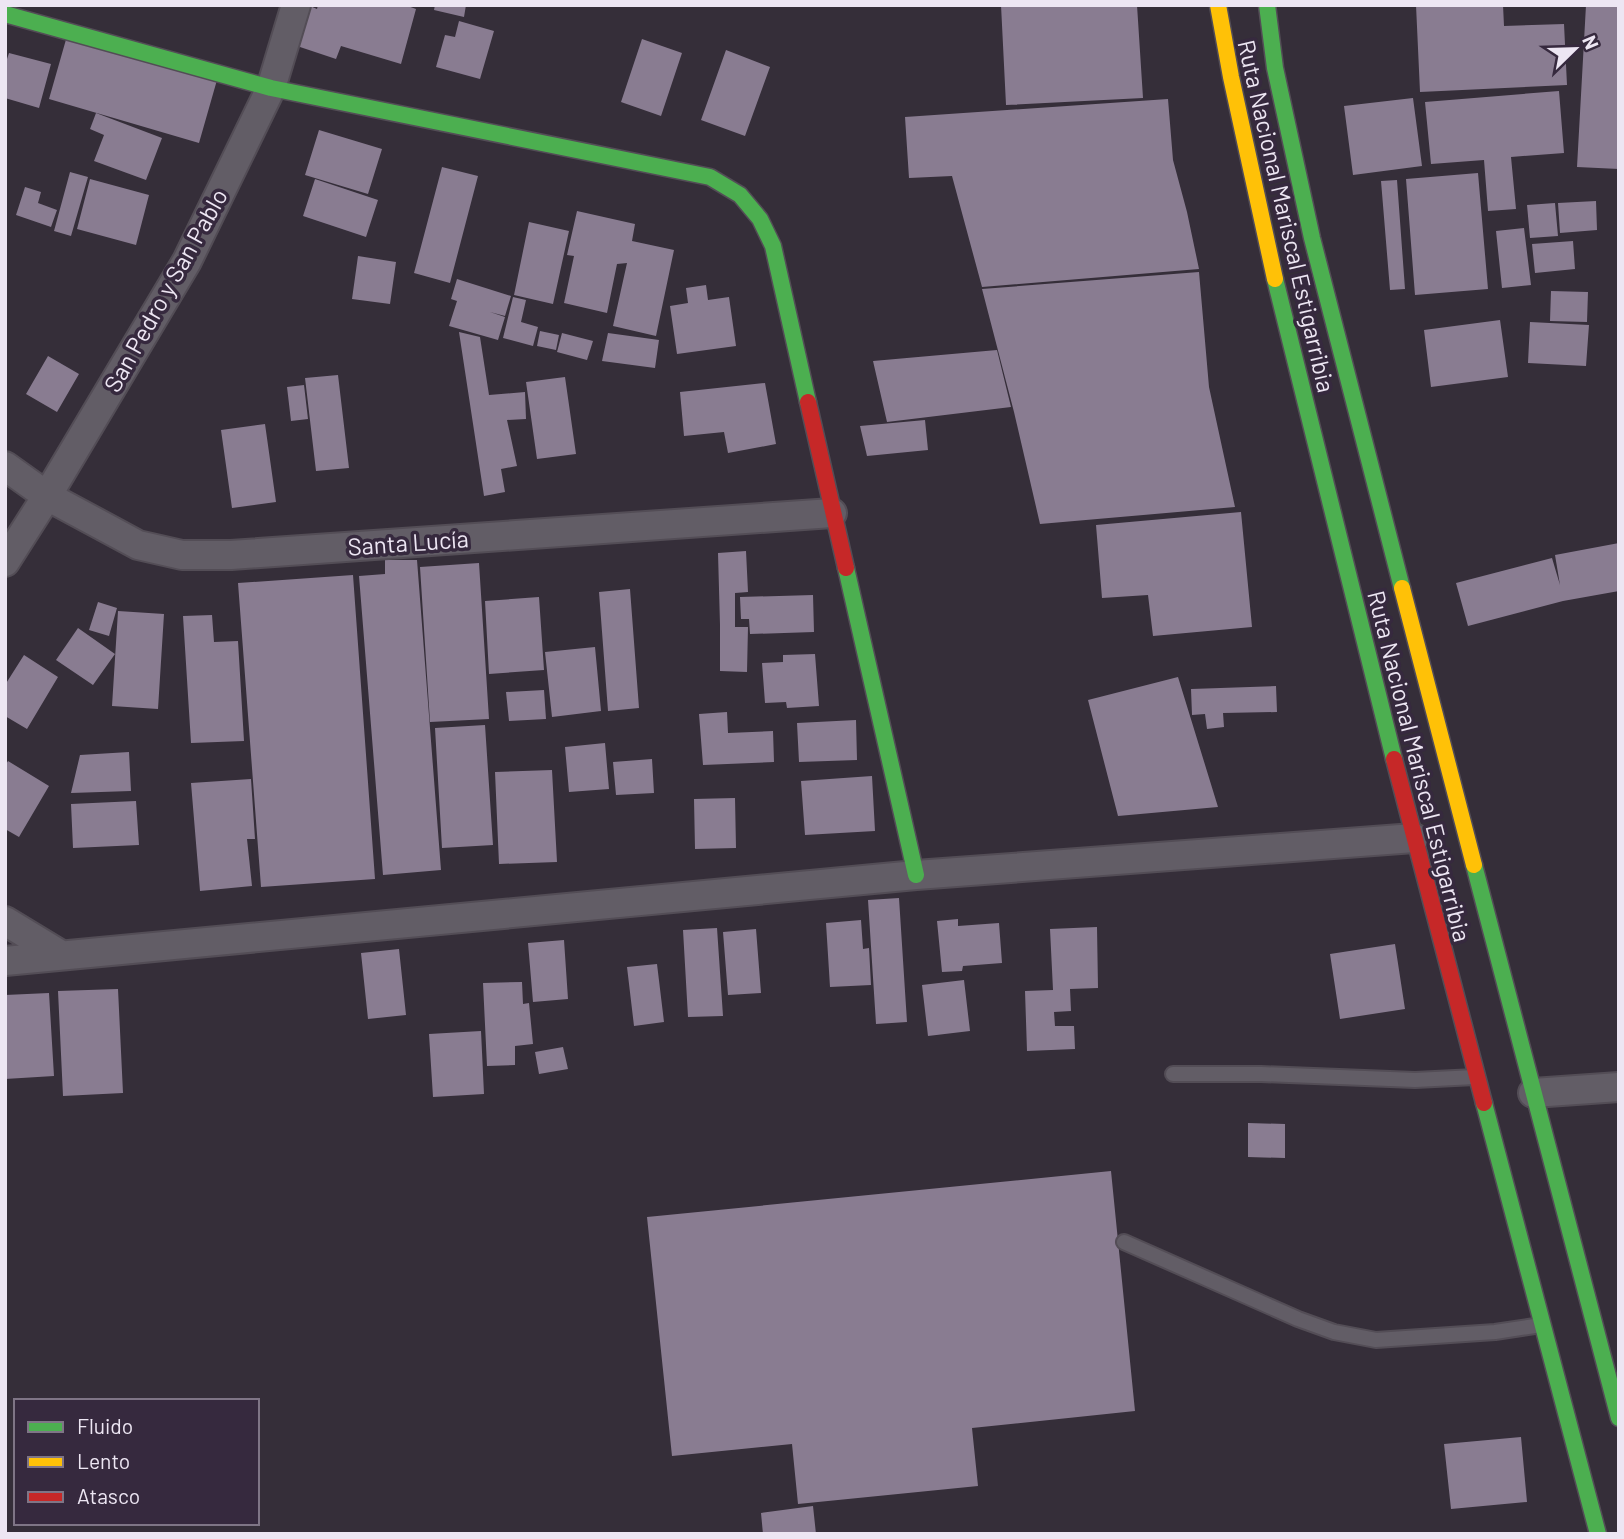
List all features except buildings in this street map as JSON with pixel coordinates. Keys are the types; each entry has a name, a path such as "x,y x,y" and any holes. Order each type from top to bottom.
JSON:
{"main road":[{"name":"Ruta Nacional Mariscal Estigarribia","path":"1218,5 1270,259 1414,838 1596,1526"},
{"name":"Ruta Nacional Mariscal Estigarribia","path":"1267,5 1275,68 1312,238 1619,1418"},
{"path":"5,14 271,88 710,177 740,195 760,219 773,246 916,876"}],"street":[{"name":"San Pedro y San Pablo","path":"5,562 187,261 271,88 296,5"},
{"name":"Santa Lucía","path":"5,466 47,496 138,545 182,555 245,554 832,513"},
{"path":"5,961 916,876 1414,838"},
{"path":"5,921 61,955"},
{"path":"1533,1093 1619,1087"}],"lane":[{"path":"1173,1074 1261,1074 1415,1080 1476,1077"},
{"path":"1124,1242 1298,1319 1335,1332 1376,1340 1495,1332 1542,1324"},
{"path":"1586,1534 1596,1526"}],"traffic: fast":[{"path":"1267,5 1275,68 1312,238 1402,588"},
{"path":"5,14 271,88 710,177 740,195 760,219 773,246 808,402"},
{"path":"1275,279 1394,759"},
{"path":"846,568 916,875"},
{"path":"1474,865 1619,1418"},
{"path":"1484,1103 1598,1534"}],"traffic: slow":[{"path":"1218,5 1275,279"},
{"path":"1402,588 1474,865"}],"traffic: jam":[{"path":"808,402 846,568"},
{"path":"1394,759 1484,1103"}]}
